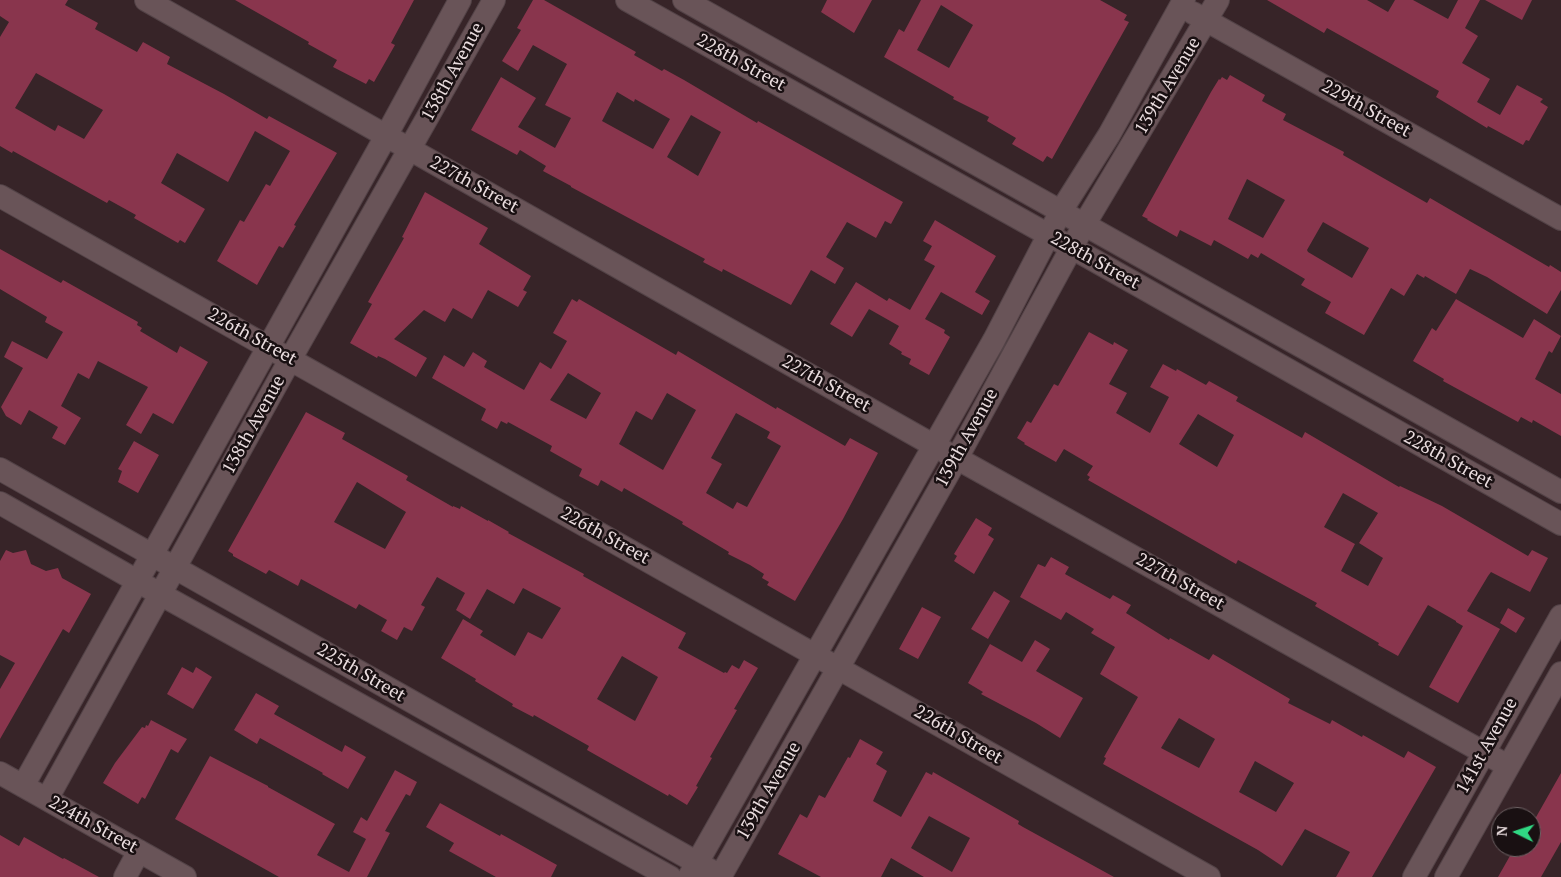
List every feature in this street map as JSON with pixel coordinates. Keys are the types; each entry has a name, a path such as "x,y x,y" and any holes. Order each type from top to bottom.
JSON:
{"street":[{"name":"227th Street","path":"146,0 933,445 1508,766"},
{"name":"138th Avenue","path":"24,786 460,0"},
{"name":"138th Avenue","path":"46,799 291,358 494,0"},
{"name":"228th Street","path":"627,0 1561,524"},
{"name":"228th Street","path":"684,0 1561,492"},
{"name":"139th Avenue","path":"721,877 957,458 1084,225 1218,0"},
{"name":"139th Avenue","path":"693,870 994,340 1060,211 1109,134 1179,2"},
{"name":"229th Street","path":"1179,2 1207,20 1561,219"},
{"name":"226th Street","path":"0,196 291,358 1209,877"},
{"name":"225th Street","path":"0,469 175,567 693,870 721,877"},
{"name":"225th Street","path":"0,503 670,877"},
{"name":"141st Avenue","path":"1414,877 1561,616"},
{"name":"141st Avenue","path":"1446,877 1561,673"},
{"name":"224th Street","path":"0,773 185,877"},
{"path":"124,877 139,851"}],"building":[{"path":"0,0 68,0 65,5 98,23 95,29 137,52 143,42 170,57 167,64 267,119 269,116 337,153 294,225 296,226 283,248 279,246 257,285 217,261 240,220 244,222 266,184 270,186 290,151 255,131 228,182 177,153 161,183 205,209 185,243 180,240 178,243 134,218 136,215 109,200 107,203 13,151 12,153 0,146 0,37 9,22 0,16","holes":["36,73 103,110 84,139 58,125 55,131 15,108"]},
{"path":"235,0 414,0 391,43 395,45 374,82 369,79 366,84 333,67 337,60 308,44 309,42"},
{"path":"533,0 544,0 636,52 634,55 662,71 664,69 757,123 758,121 903,202 891,224 885,221 876,238 847,222 826,257 844,268 835,284 811,270 791,305 723,269 722,272 703,262 705,259 543,171 546,166 520,150 517,155 471,130 501,77 536,98 518,127 555,148 571,118 545,105 567,64 533,45 518,71 502,61 521,30 517,28","holes":["617,92 634,102 635,99 670,119 653,149 602,121","691,115 721,132 698,176 667,157"]},
{"path":"827,0 872,0 854,33 821,12"},
{"path":"921,0 1100,0 1127,15 1124,20 1129,22 1052,159 1047,156 1043,162 1012,144 1016,138 987,121 989,117 953,99 954,97 884,57 899,29 904,32","holes":["941,5 973,25 949,68 917,50"]},
{"path":"1267,0 1367,0 1388,12 1395,0 1413,0 1448,19 1458,0 1480,0 1465,28 1478,36 1462,63 1490,79 1477,102 1500,115 1517,85 1543,99 1540,102 1548,107 1529,141 1526,140 1523,145 1488,126 1487,128 1436,97 1439,91 1395,66 1327,28 1324,33"},
{"path":"1485,0 1532,0 1522,20"},
{"path":"1230,75 1265,95 1262,101 1286,114 1283,120 1344,152 1343,155 1427,203 1430,198 1549,267 1550,265 1561,272 1561,290 1547,314 1487,277 1470,269 1456,294 1425,276 1424,278 1417,274 1404,296 1391,288 1364,335 1325,313 1331,302 1301,285 1305,279 1261,253 1258,258 1251,254 1248,259 1214,240 1211,246 1180,230 1177,237 1147,220 1142,216 1211,92 1219,79 1222,77 1227,80","holes":["1247,179 1285,200 1263,238 1228,219","1323,222 1369,248 1352,278 1308,252 1307,250"]},
{"path":"425,192 488,228 479,244 531,276 523,290 527,292 518,307 488,290 472,319 453,308 445,322 424,310 394,339 427,358 416,377 385,359 378,356 377,358 350,343 372,304 368,302 404,238 402,237"},
{"path":"935,220 996,256 975,292 990,301 982,315 941,292 925,319 945,330 944,333 950,337 929,375 909,364 911,359 901,354 902,352 889,344 899,326 869,309 852,337 830,324 856,282 887,301 889,298 910,310 935,266 924,260 932,246 923,241"},
{"path":"0,249 61,283 63,280 138,322 137,325 142,328 140,331 177,353 180,346 208,362 173,424 153,413 141,434 126,425 148,387 98,361 89,379 78,373 61,406 81,418 65,445 52,438 58,427 29,410 21,425 6,416 1,407 23,368 4,357 12,341 47,359 63,332 45,322 47,317 0,289"},
{"path":"572,299 577,302 579,299 676,355 678,351 776,409 777,407 845,446 850,438 878,453 843,519 795,601 767,585 769,582 762,578 764,574 728,554 729,552 682,524 683,522 624,488 622,492 601,480 598,486 579,476 582,469 550,451 552,446 508,422 507,424 501,421 497,429 481,420 486,409 432,378 444,355 464,367 473,352 487,361 484,367 524,390 540,362 551,369 567,341 553,333","holes":["568,373 601,393 586,419 550,400","667,393 696,410 663,470 619,444 636,411 652,420","736,413 770,432 767,438 781,446 747,507 737,502 733,509 706,493 722,464 711,458"]},
{"path":"1456,299 1523,338 1534,319 1561,336 1552,353 1549,351 1535,379 1561,394 1561,436 1533,420 1532,423 1521,417 1518,422 1443,381 1444,379 1413,361 1432,328 1436,331"},
{"path":"1089,332 1113,345 1114,342 1128,350 1109,384 1127,393 1116,413 1150,433 1169,397 1150,387 1163,364 1176,371 1177,369 1206,385 1209,381 1238,397 1236,401 1302,438 1305,432 1399,487 1442,506 1528,556 1532,550 1548,558 1530,592 1491,572 1488,576 1467,611 1500,629 1458,703 1429,687 1463,626 1456,621 1428,605 1398,656 1315,606 1317,603 1238,560 1236,564 1088,480 1090,477 1087,475 1093,466 1064,449 1056,462 1024,444 1017,438 1027,421 1031,423 1054,384 1058,386","holes":["1198,414 1234,435 1217,467 1179,444","1343,493 1378,513 1359,543 1383,558 1368,586 1341,571 1355,544 1324,527"]},
{"path":"306,412 345,433 342,439 408,476 406,480 453,507 460,509 461,506 488,520 508,533 584,574 583,576 686,633 678,648 724,673 727,673 732,665 739,669 744,660 758,668 734,709 737,710 710,757 712,758 687,805 587,750 589,746 534,715 533,717 512,706 513,704 441,658 463,619 483,631 480,635 515,656 528,632 542,639 561,608 523,588 514,604 487,589 470,619 456,610 465,593 437,577 421,605 425,607 412,631 404,627 397,640 381,631 387,620 359,604 356,609 301,579 298,586 269,570 266,574 233,556 228,551","holes":["357,482 406,512 385,549 334,522","622,656 658,677 635,721 597,699"]},
{"path":"134,441 159,455 138,493 118,482 122,471 118,469"},
{"path":"976,518 992,528 988,535 994,539 974,574 954,561 957,556 954,554"},
{"path":"6,550 13,553 26,550 31,564 46,571 58,568 62,578 91,594 69,633 63,629 0,739 0,689 15,663 0,655 0,561"},
{"path":"1051,557 1069,567 1065,574 1110,599 1113,595 1131,605 1126,613 1169,640 1170,638 1209,660 1213,654 1290,699 1288,703 1330,724 1332,720 1404,758 1408,751 1436,767 1372,877 1336,877 1350,852 1305,829 1282,866 1258,850 1103,764 1106,758 1104,757 1138,697 1100,674 1115,647 1091,633 1094,629 1066,612 1061,620 1020,597 1038,564 1045,567","holes":["1179,718 1215,739 1199,768 1161,748","1255,761 1294,783 1276,812 1239,792"]},
{"path":"994,591 1010,601 988,639 971,629"},
{"path":"922,607 941,617 918,659 899,649"},
{"path":"1508,608 1525,618 1516,633 1500,623"},
{"path":"1035,640 1050,649 1036,671 1083,698 1060,738 981,694 983,692 968,683 990,644 1022,662"},
{"path":"182,667 193,673 196,667 212,677 193,709 167,694"},
{"path":"256,693 279,706 274,714 342,752 345,745 366,757 348,789 260,738 257,744 234,730"},
{"path":"151,720 187,739 178,753 171,749 145,799 142,797 138,804 103,783 115,763 142,727 148,726"},
{"path":"860,739 883,752 876,764 887,771 873,801 901,817 926,772 932,775 933,772 1019,821 1018,824 1023,827 1114,877 924,877 891,858 881,877 821,877 778,854 800,814 807,818 819,795 825,798 848,757 850,758","holes":["929,816 970,838 952,872 911,848"]},
{"path":"210,756 335,824 317,855 349,872 366,839 353,832 361,817 367,821 395,770 417,782 410,796 406,794 385,831 390,833 367,877 279,877 175,819"},
{"path":"1561,773 1561,842 1541,877 1498,877 1509,857 1541,857 1541,808"},
{"path":"440,803 557,865 551,877 496,877 449,851 454,843 426,827"},
{"path":"0,835 19,846 24,837 99,877 0,877"}]}
